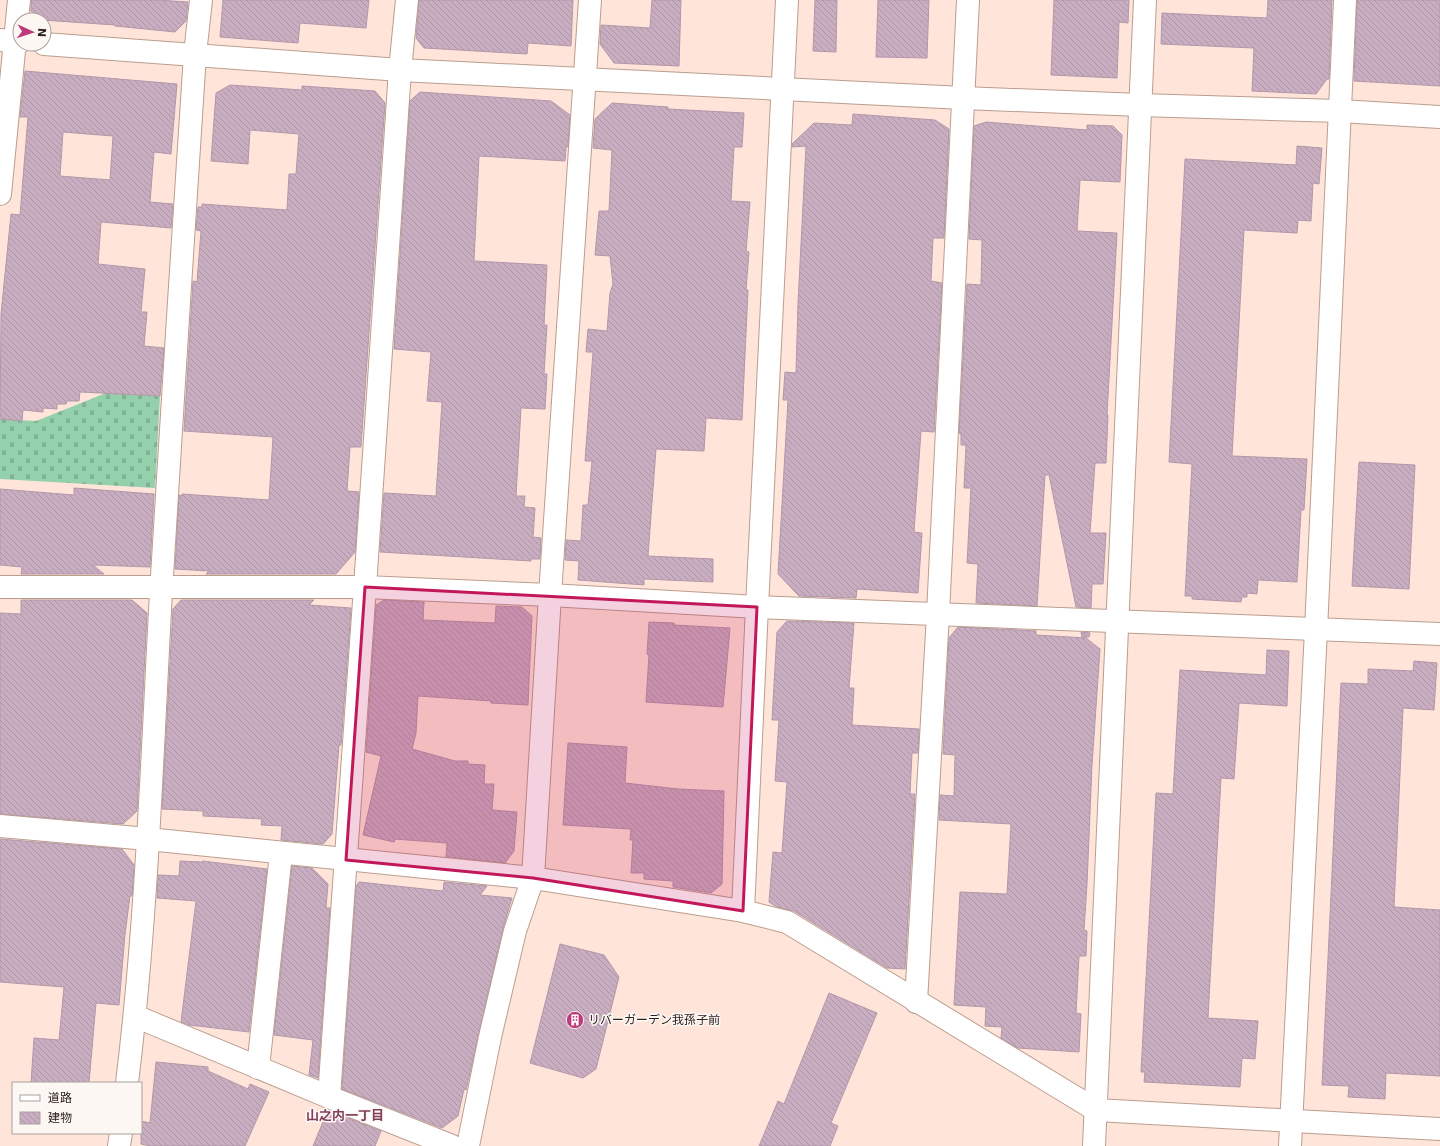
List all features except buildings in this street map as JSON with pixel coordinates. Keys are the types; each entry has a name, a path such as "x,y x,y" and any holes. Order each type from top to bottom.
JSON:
{"street":[{"path":"17,12 19,0"},
{"path":"127,1082 135,1016 148,839 161,588 195,54 201,0"},
{"path":"329,1097 400,70 407,0"},
{"path":"468,1146 490,1037 514,939 533,878 550,595 590,0"},
{"path":"743,911 787,0"},
{"path":"916,1002 938,614 968,0"},
{"path":"1094,1146 1145,0"},
{"path":"1290,1146 1316,630 1345,0"},
{"path":"0,194 12,41"},
{"path":"52,45 400,70 963,98 1340,111 1440,117"},
{"path":"0,587 365,587 550,595 757,607 1440,634"},
{"path":"0,826 148,839 533,878 743,911 787,922 916,1002 1096,1110 1440,1129"},
{"path":"258,1068 281,853"},
{"path":"135,1016 258,1068 452,1146"},
{"path":"119,1146 121,1134"}],"highlighted area":[{"path":"365,587 757,607 743,911 533,878 346,860"}],"green space":[{"path":"106,393 160,396 155,488 0,479 0,419 36,421"}],"place":[{"name":"リバーガーデン我孫子前","path":"575,1020"}],"district":[{"name":"山之内一丁目","path":"345,1115"}]}
